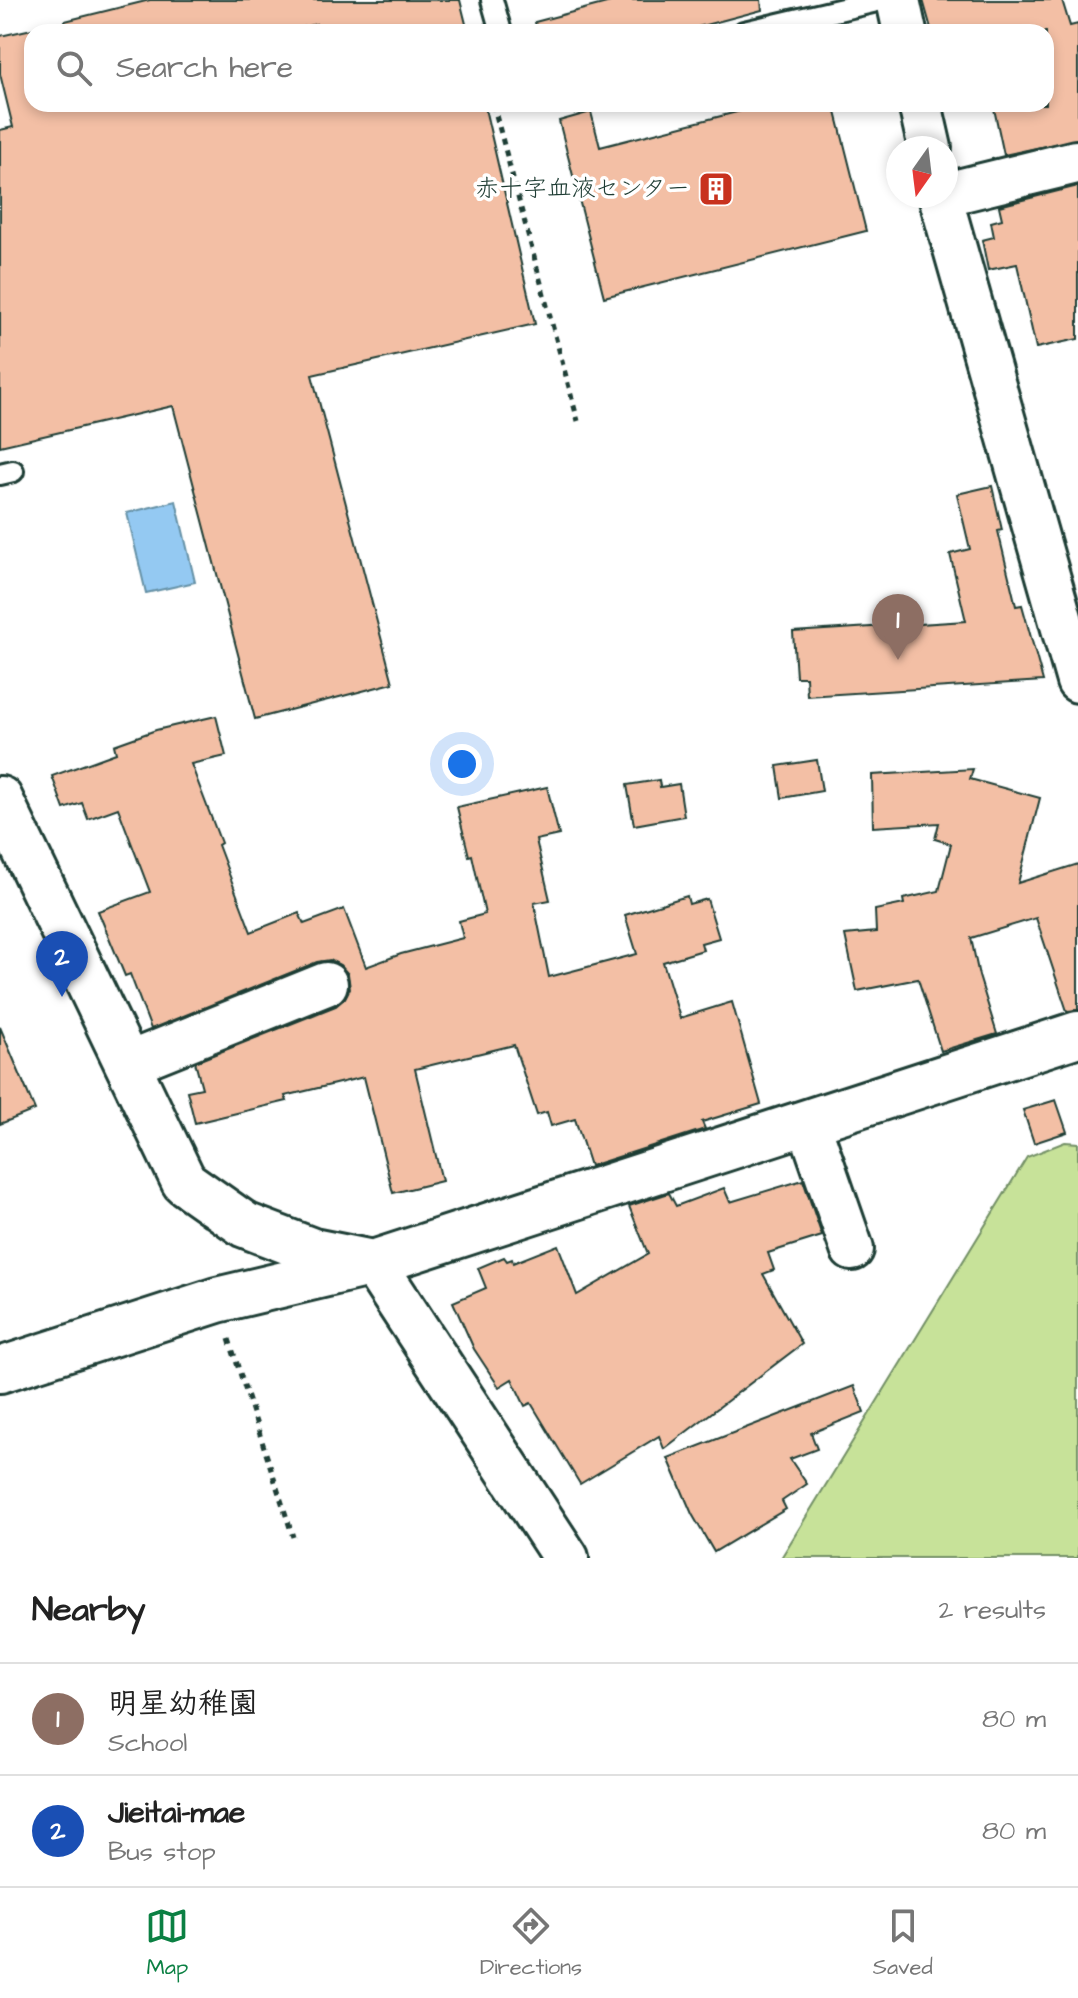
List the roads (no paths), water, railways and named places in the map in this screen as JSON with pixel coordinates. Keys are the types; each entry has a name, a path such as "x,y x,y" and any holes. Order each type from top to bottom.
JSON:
{"street":[{"path":"898,0 903,24"},
{"path":"922,112 927,136"},
{"path":"958,191 1076,162"},
{"path":"944,208 1061,563 1078,681"},
{"path":"0,799 184,1182 245,1225 313,1251 373,1263 566,1558"},
{"path":"127,1064 326,984"},
{"path":"0,1370 217,1300 373,1263 1078,1034"},
{"path":"808,1122 852,1249"}],"lane":[{"path":"492,0 499,24"},
{"path":"778,24 881,0"}],"water":[{"path":"176,501 195,582 146,593 127,513"}],"place":[{"name":"赤十字血液センター","path":"716,189"},
{"name":"明星幼稚園","path":"898,660"},
{"name":"Jieitai-mae","path":"62,997"}]}
